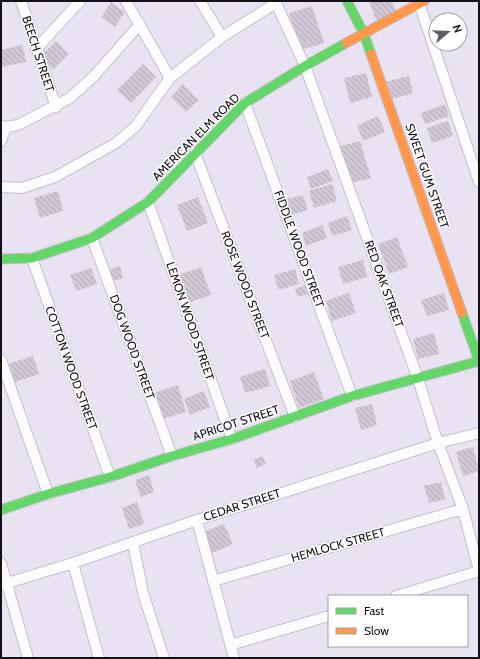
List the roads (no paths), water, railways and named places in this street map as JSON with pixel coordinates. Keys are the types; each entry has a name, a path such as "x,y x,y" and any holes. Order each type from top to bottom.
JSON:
{"street":[{"name":"BEECH STREET","path":"21,1 56,107"},
{"path":"36,49 80,1"},
{"path":"126,1 170,78"},
{"path":"200,1 222,37"},
{"name":"SWEET GUM STREET","path":"347,1 364,34 479,361"},
{"path":"1,186 22,188 55,177 116,143 136,126 170,78 222,37 276,2"},
{"name":"RED OAK STREET","path":"276,2 305,66 418,379 438,443 463,509 479,571"},
{"path":"422,2 479,182"},
{"name":"AMERICAN ELM ROAD","path":"1,259 32,258 92,238 148,202 245,103 305,66 422,2"},
{"path":"1,141 4,126 18,126 56,107 70,98 94,76 140,24"},
{"name":"FIDDLE WOOD STREET","path":"245,103 352,396"},
{"name":"ROSE WOOD STREET","path":"195,153 295,417"},
{"name":"LEMON WOOD STREET","path":"148,202 232,439"},
{"name":"DOG WOOD STREET","path":"92,238 172,456"},
{"name":"COTTON WOOD STREET","path":"32,258 110,477"},
{"path":"1,360 48,494"},
{"name":"APRICOT STREET","path":"1,510 48,494 110,477 172,456 232,439 352,396 479,361"},
{"name":"CEDAR STREET","path":"4,584 73,563 197,520 438,443 479,433"},
{"name":"HEMLOCK STREET","path":"212,580 463,509"},
{"path":"197,520 234,658"},
{"path":"133,543 144,593 164,658"},
{"path":"1,563 4,584 28,658"},
{"path":"73,563 99,658"},
{"path":"399,595 479,571"},
{"path":"230,645 328,616"}]}
